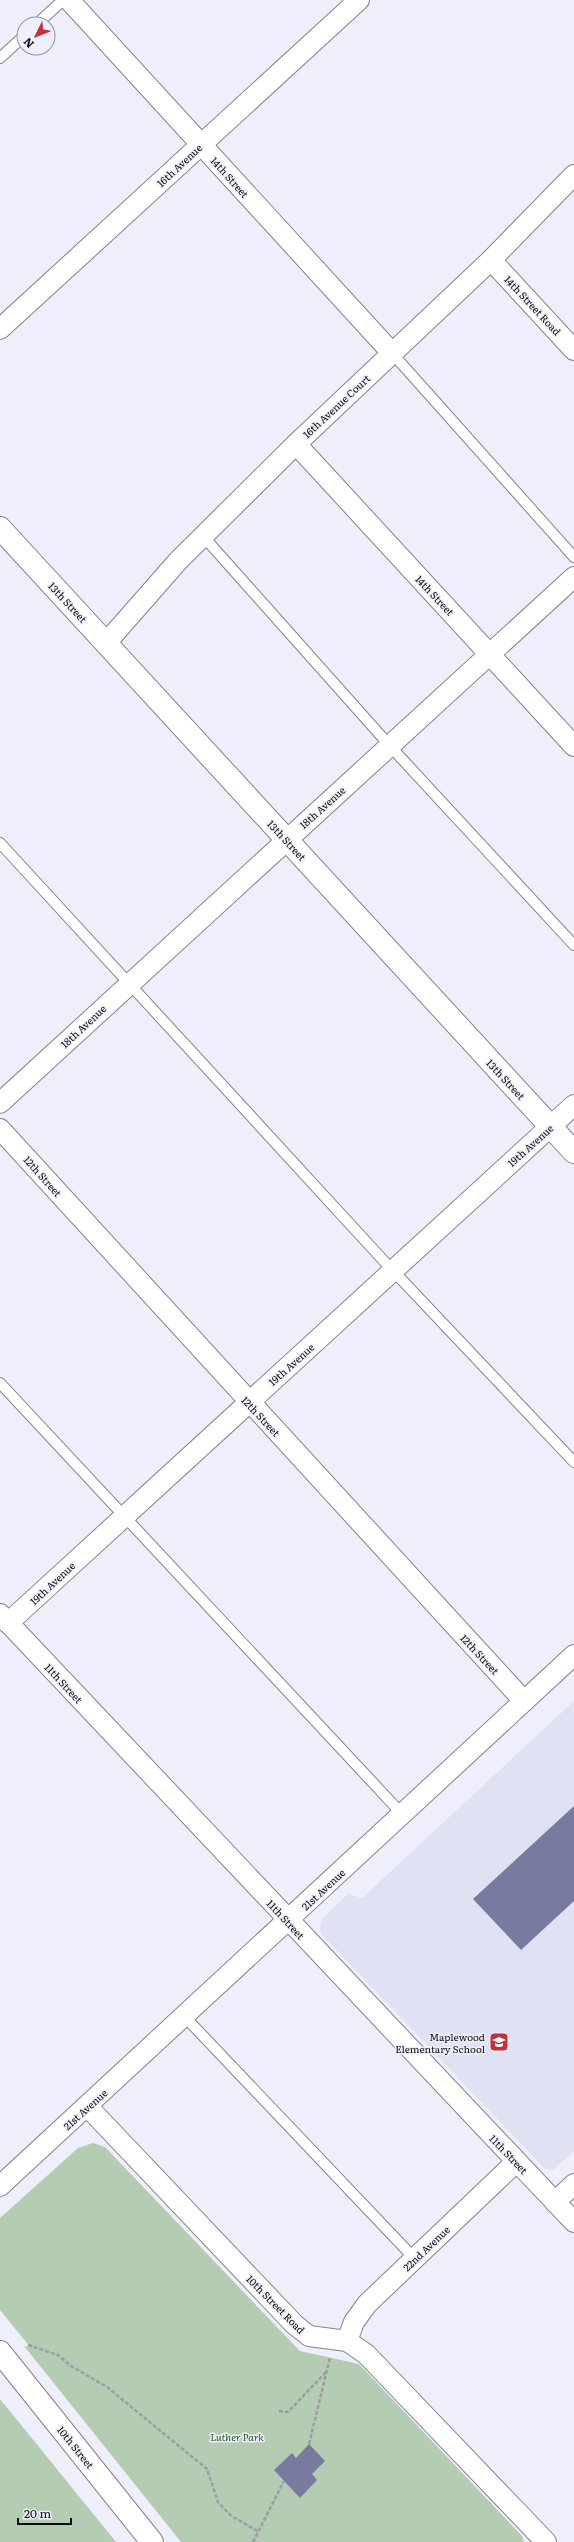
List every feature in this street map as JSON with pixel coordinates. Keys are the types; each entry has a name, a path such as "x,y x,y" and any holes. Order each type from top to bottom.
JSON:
{"street":[{"name":"14th Street","path":"69,0 392,353"},
{"name":"16th Avenue","path":"0,329 358,0"},
{"name":"16th Avenue Court","path":"106,643 203,536 296,444 491,260 574,175"},
{"name":"14th Street Road","path":"491,260 574,350"},
{"name":"14th Street","path":"296,444 574,746"},
{"name":"13th Street","path":"0,528 574,1152"},
{"name":"18th Avenue","path":"0,1103 574,577"},
{"name":"19th Avenue","path":"4,1619 124,1517 574,1105"},
{"name":"12th Street","path":"0,1129 248,1402 524,1701"},
{"name":"11th Street","path":"4,1619 574,2222"},
{"name":"21st Avenue","path":"0,2186 88,2107 574,1655"},
{"name":"10th Street Road","path":"88,2107 294,2324 309,2336 347,2341 366,2354 546,2542"},
{"name":"22nd Avenue","path":"347,2341 354,2322 367,2304 516,2162"},
{"path":"555,2202 574,2184"},
{"name":"10th Street","path":"0,2352 152,2542"}],"lane":[{"path":"46,16 63,0"},
{"path":"0,58 16,43"},
{"path":"392,353 574,557"},
{"path":"203,536 390,746 574,945"},
{"path":"0,843 392,1271 574,1462"},
{"path":"0,1383 403,1815"},
{"path":"185,2017 415,2259"}],"path":[{"path":"28,2345 58,2355 71,2366 107,2386 207,2469 218,2502 230,2515 259,2532"},
{"path":"309,2444 330,2357"},
{"path":"279,2411 288,2412 327,2372"},
{"path":"254,2542 284,2481"}],"shaded area":[{"name":"Maplewood Elementary School","path":"574,1701 574,2151 553,2170 545,2169 321,1934 320,1927 322,1919 348,1894 362,1898"}],"green space":[{"name":"Luther Park","path":"93,2143 105,2147 300,2351 359,2364 522,2536 524,2542 181,2542 24,2346 30,2347 0,2310 0,2218 78,2148"},
{"path":"0,2399 116,2542 0,2542"}],"building":[{"path":"574,1806 574,1901 521,1950 473,1899"},
{"path":"309,2444 325,2461 312,2474 317,2480 300,2498 274,2470 292,2453 296,2458"}],"place":[{"name":"Maplewood Elementary School","path":"499,2042"}]}
